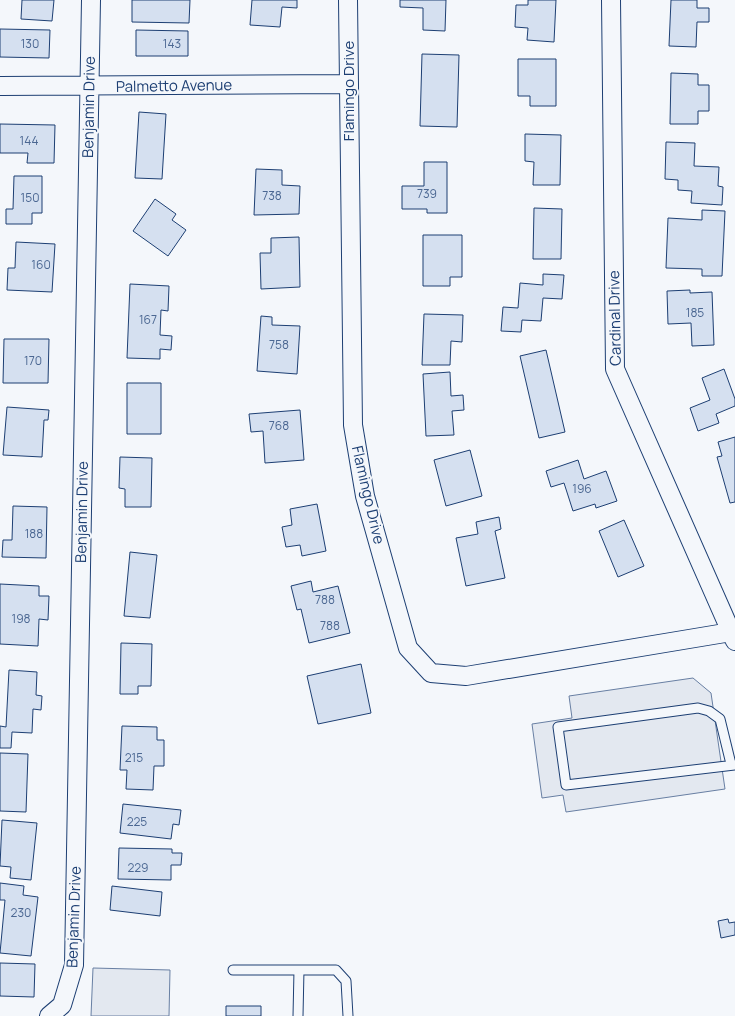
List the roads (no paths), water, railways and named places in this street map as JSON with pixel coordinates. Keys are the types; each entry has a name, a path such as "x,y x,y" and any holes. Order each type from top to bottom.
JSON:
{"street":[{"name":"Benjamin Drive","path":"49,1016 62,1005 74,965 91,0"},
{"name":"Flamingo Drive","path":"348,0 353,425 365,496 408,648 431,673 466,676 733,636"},
{"name":"Cardinal Drive","path":"611,0 615,369 733,636"},
{"name":"Palmetto Avenue","path":"0,86 89,87 348,84"}],"lane":[{"path":"698,708 709,711 720,719 733,764 566,785 558,727 698,708"},
{"path":"233,970 336,970 346,981 348,1016"},
{"path":"298,1016 299,970"}]}
